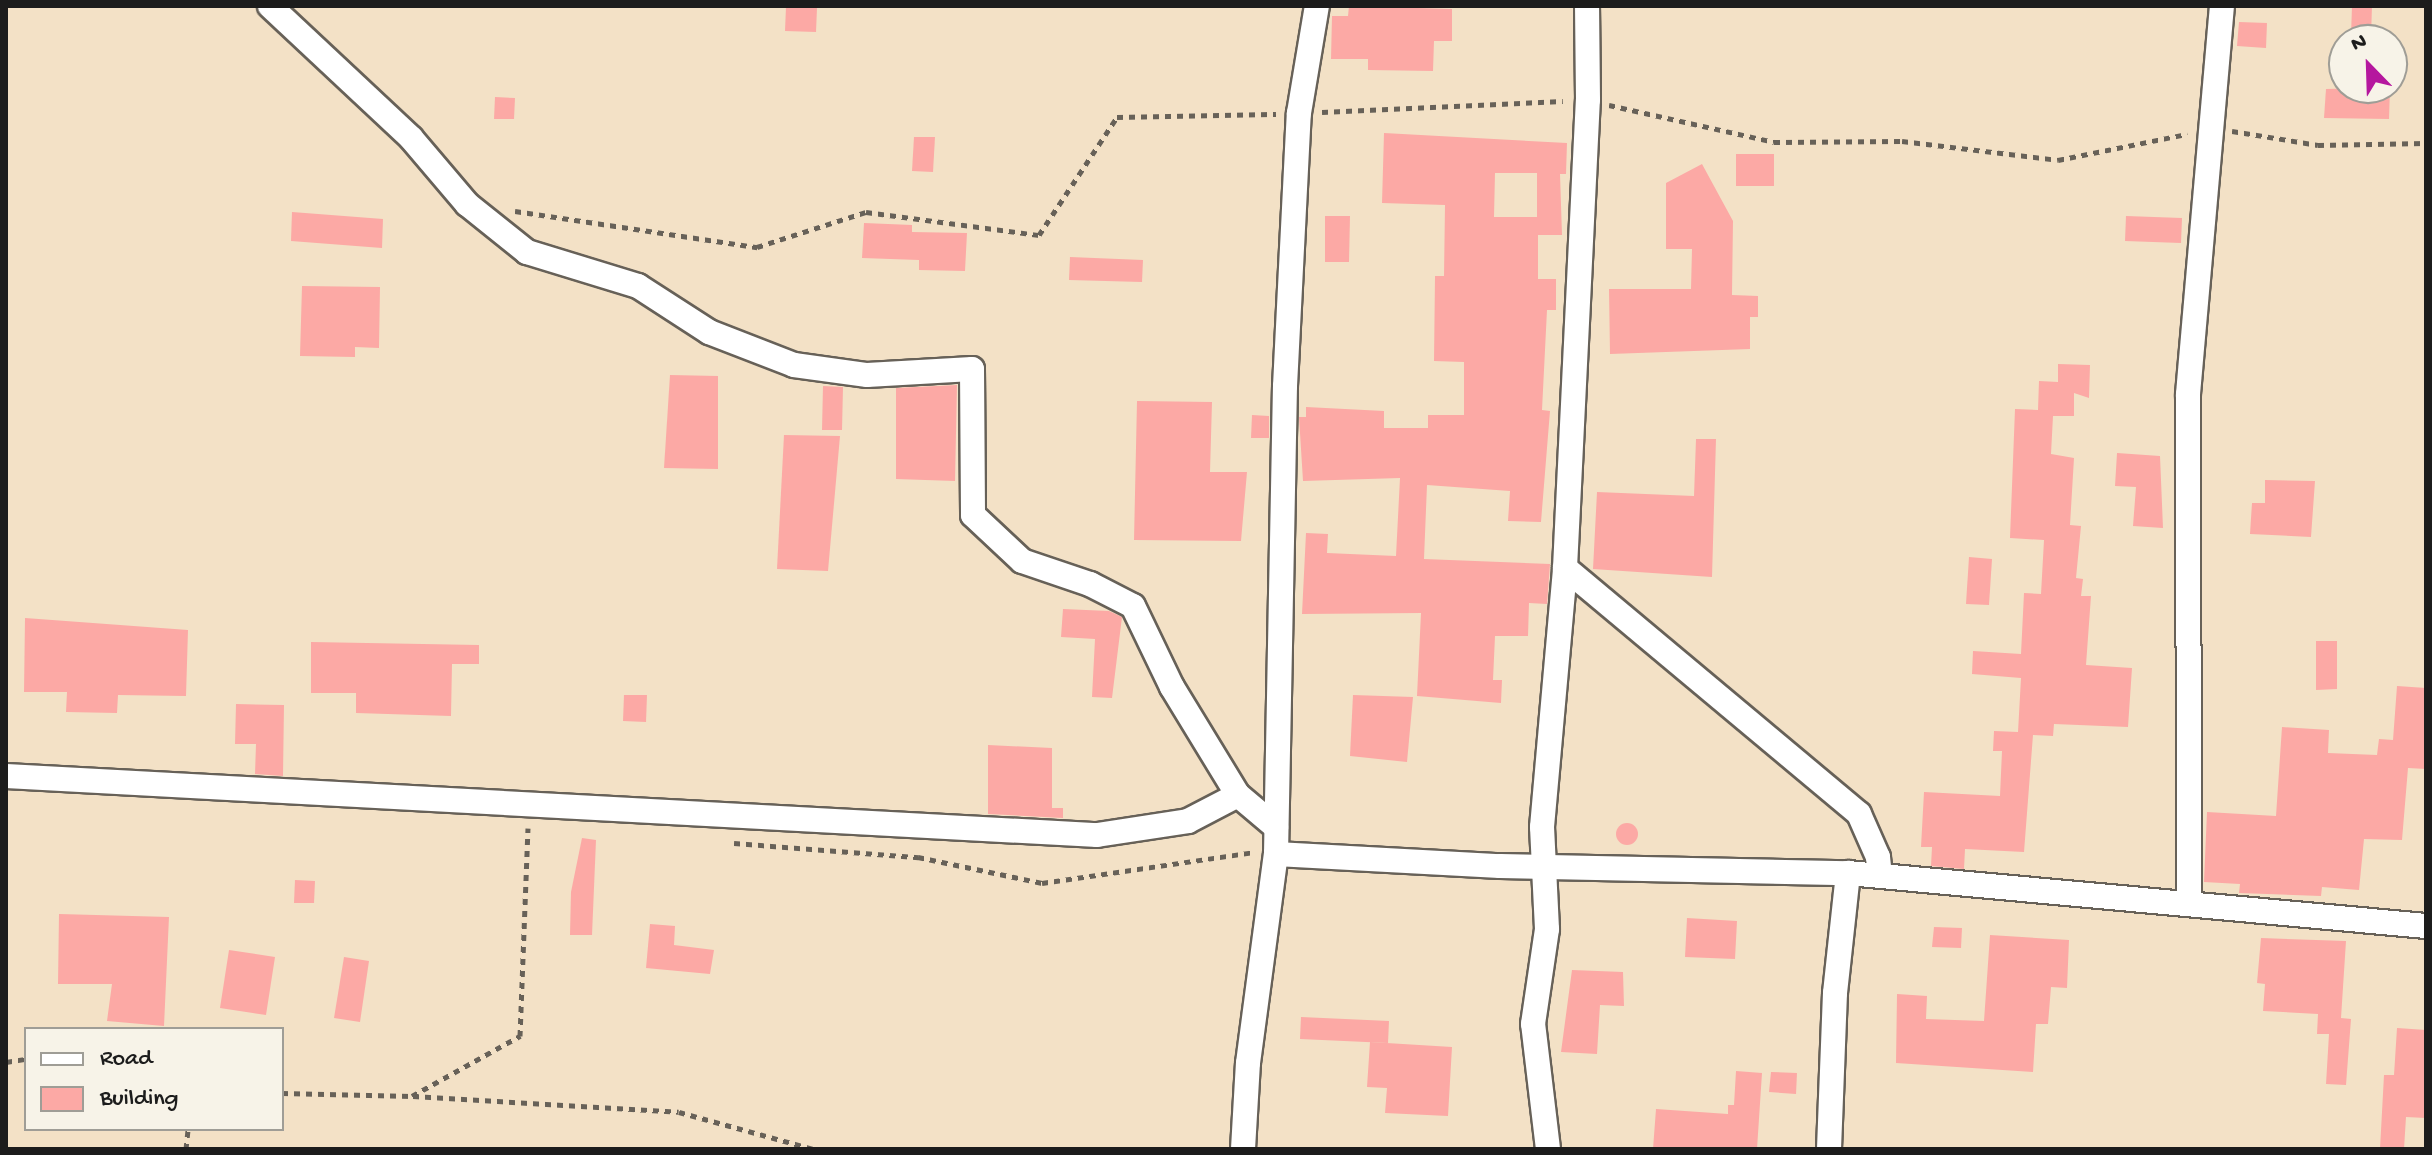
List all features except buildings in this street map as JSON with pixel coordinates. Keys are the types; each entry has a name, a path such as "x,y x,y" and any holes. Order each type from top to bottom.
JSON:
{"street":[{"path":"270,6 411,138 467,204 527,252 638,286 709,332 794,365 867,375 972,369 973,515 1022,561 1090,584 1133,606 1172,687 1238,795 1276,827"},
{"path":"1243,1149 1248,1063 1276,854 1285,386 1299,113 1317,6"},
{"path":"1548,1149 1533,1024 1547,929 1542,827 1565,568 1588,100 1587,6"},
{"path":"2189,901 2188,394 2215,128 2222,6"},
{"path":"1565,568 1859,814 1878,857 1880,875"},
{"path":"6,776 1097,835 1159,830 1217,810 1238,795"},
{"path":"1276,854 1880,875 2189,901 2426,926"},
{"path":"1829,1149 1835,993 1848,873"}],"path":[{"path":"467,204 757,247 866,212 1039,235 1117,117 1299,113 1588,100 1774,142 1902,141 2058,160 2215,128 2318,145 2426,143"},
{"path":"412,1096 520,1036 527,827 542,829"},
{"path":"730,843 918,857 1042,883 1245,851 1276,854"},
{"path":"284,1093 412,1096 679,1112 813,1149"},
{"path":"776,1149 779,1140"}]}
